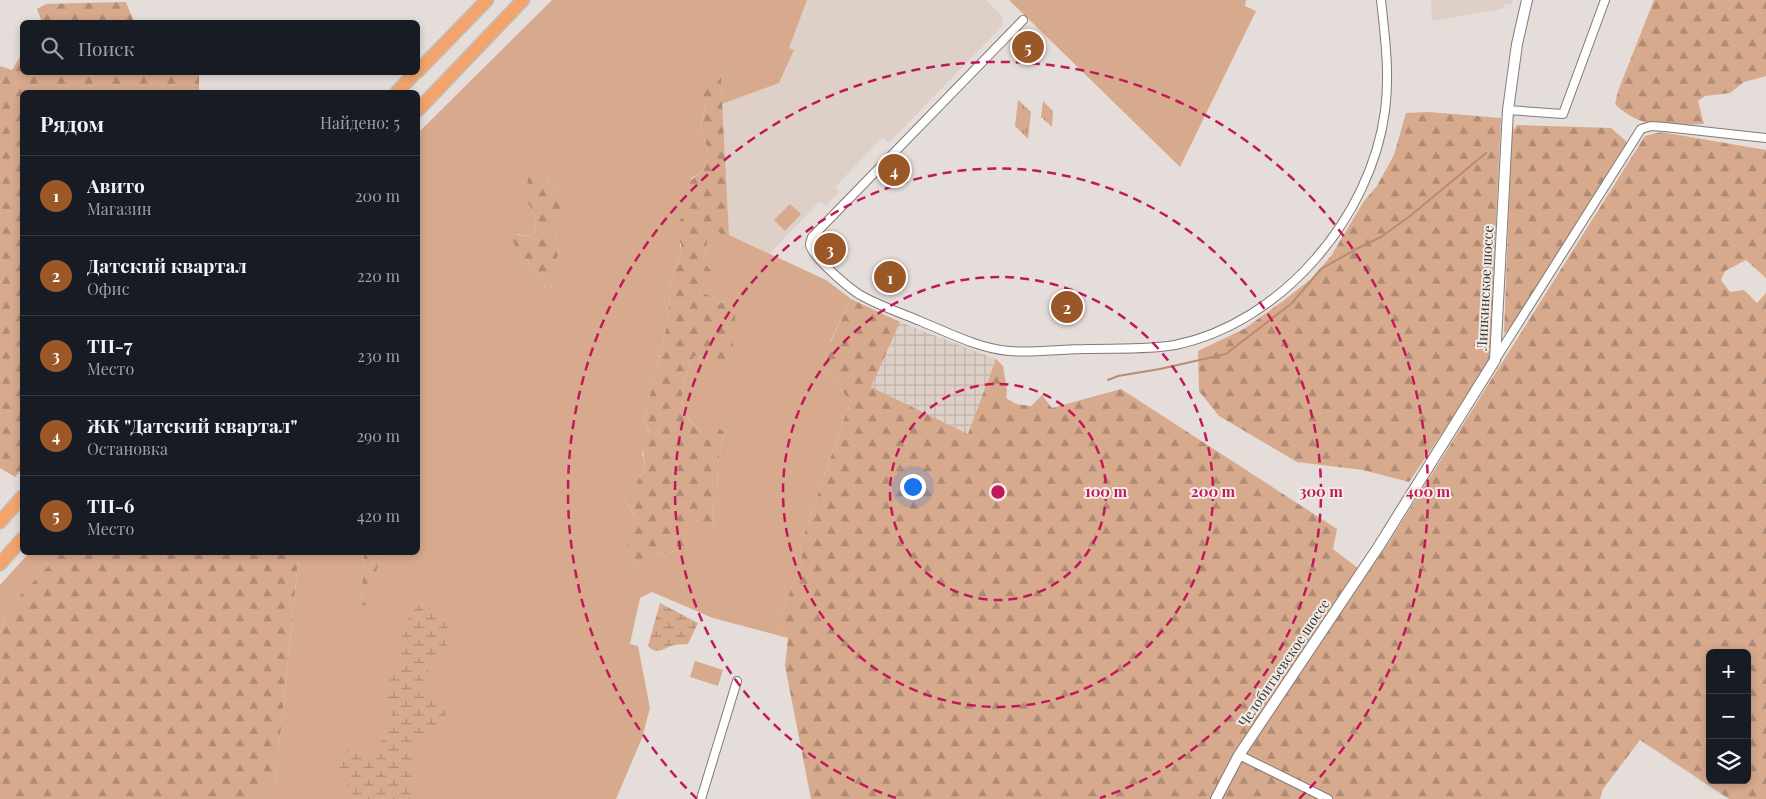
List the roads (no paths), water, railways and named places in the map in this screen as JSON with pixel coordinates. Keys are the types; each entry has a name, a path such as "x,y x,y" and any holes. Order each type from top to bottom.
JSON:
{"highway":[{"path":"420,69 487,0"},
{"path":"420,108 523,0"},
{"path":"399,90 414,75"},
{"path":"0,522 20,499"},
{"path":"0,564 20,541"}],"street":[{"path":"1023,20 812,237 810,244 812,249 840,280 860,295 980,346 1010,351 1165,346 1196,339 1219,331 1244,319 1266,305 1287,289 1310,265 1331,239 1350,209 1366,180 1379,142 1385,111 1387,77 1381,0"},
{"name":"Липкинское шоссе","path":"1379,546 1495,360 1508,110 1517,44 1527,0"},
{"path":"1508,110 1563,114 1605,0"},
{"path":"1495,360 1641,129 1651,126 1665,127 1766,138"},
{"name":"Челобитьевское шоссе","path":"1216,799 1239,755 1379,546"},
{"path":"701,799 738,681"},
{"path":"1239,755 1328,799"}],"waterway":[{"path":"1108,380 1118,376 1160,369 1226,354 1292,303 1321,269 1381,237 1410,216 1486,153"}],"place":[{"name":"ТП-6","path":"1028,47"},
{"name":"ЖК \"Датский квартал\"","path":"894,170"},
{"name":"ТП-7","path":"830,249"},
{"name":"Авито","path":"890,277"},
{"name":"Датский квартал","path":"1067,307"}]}
